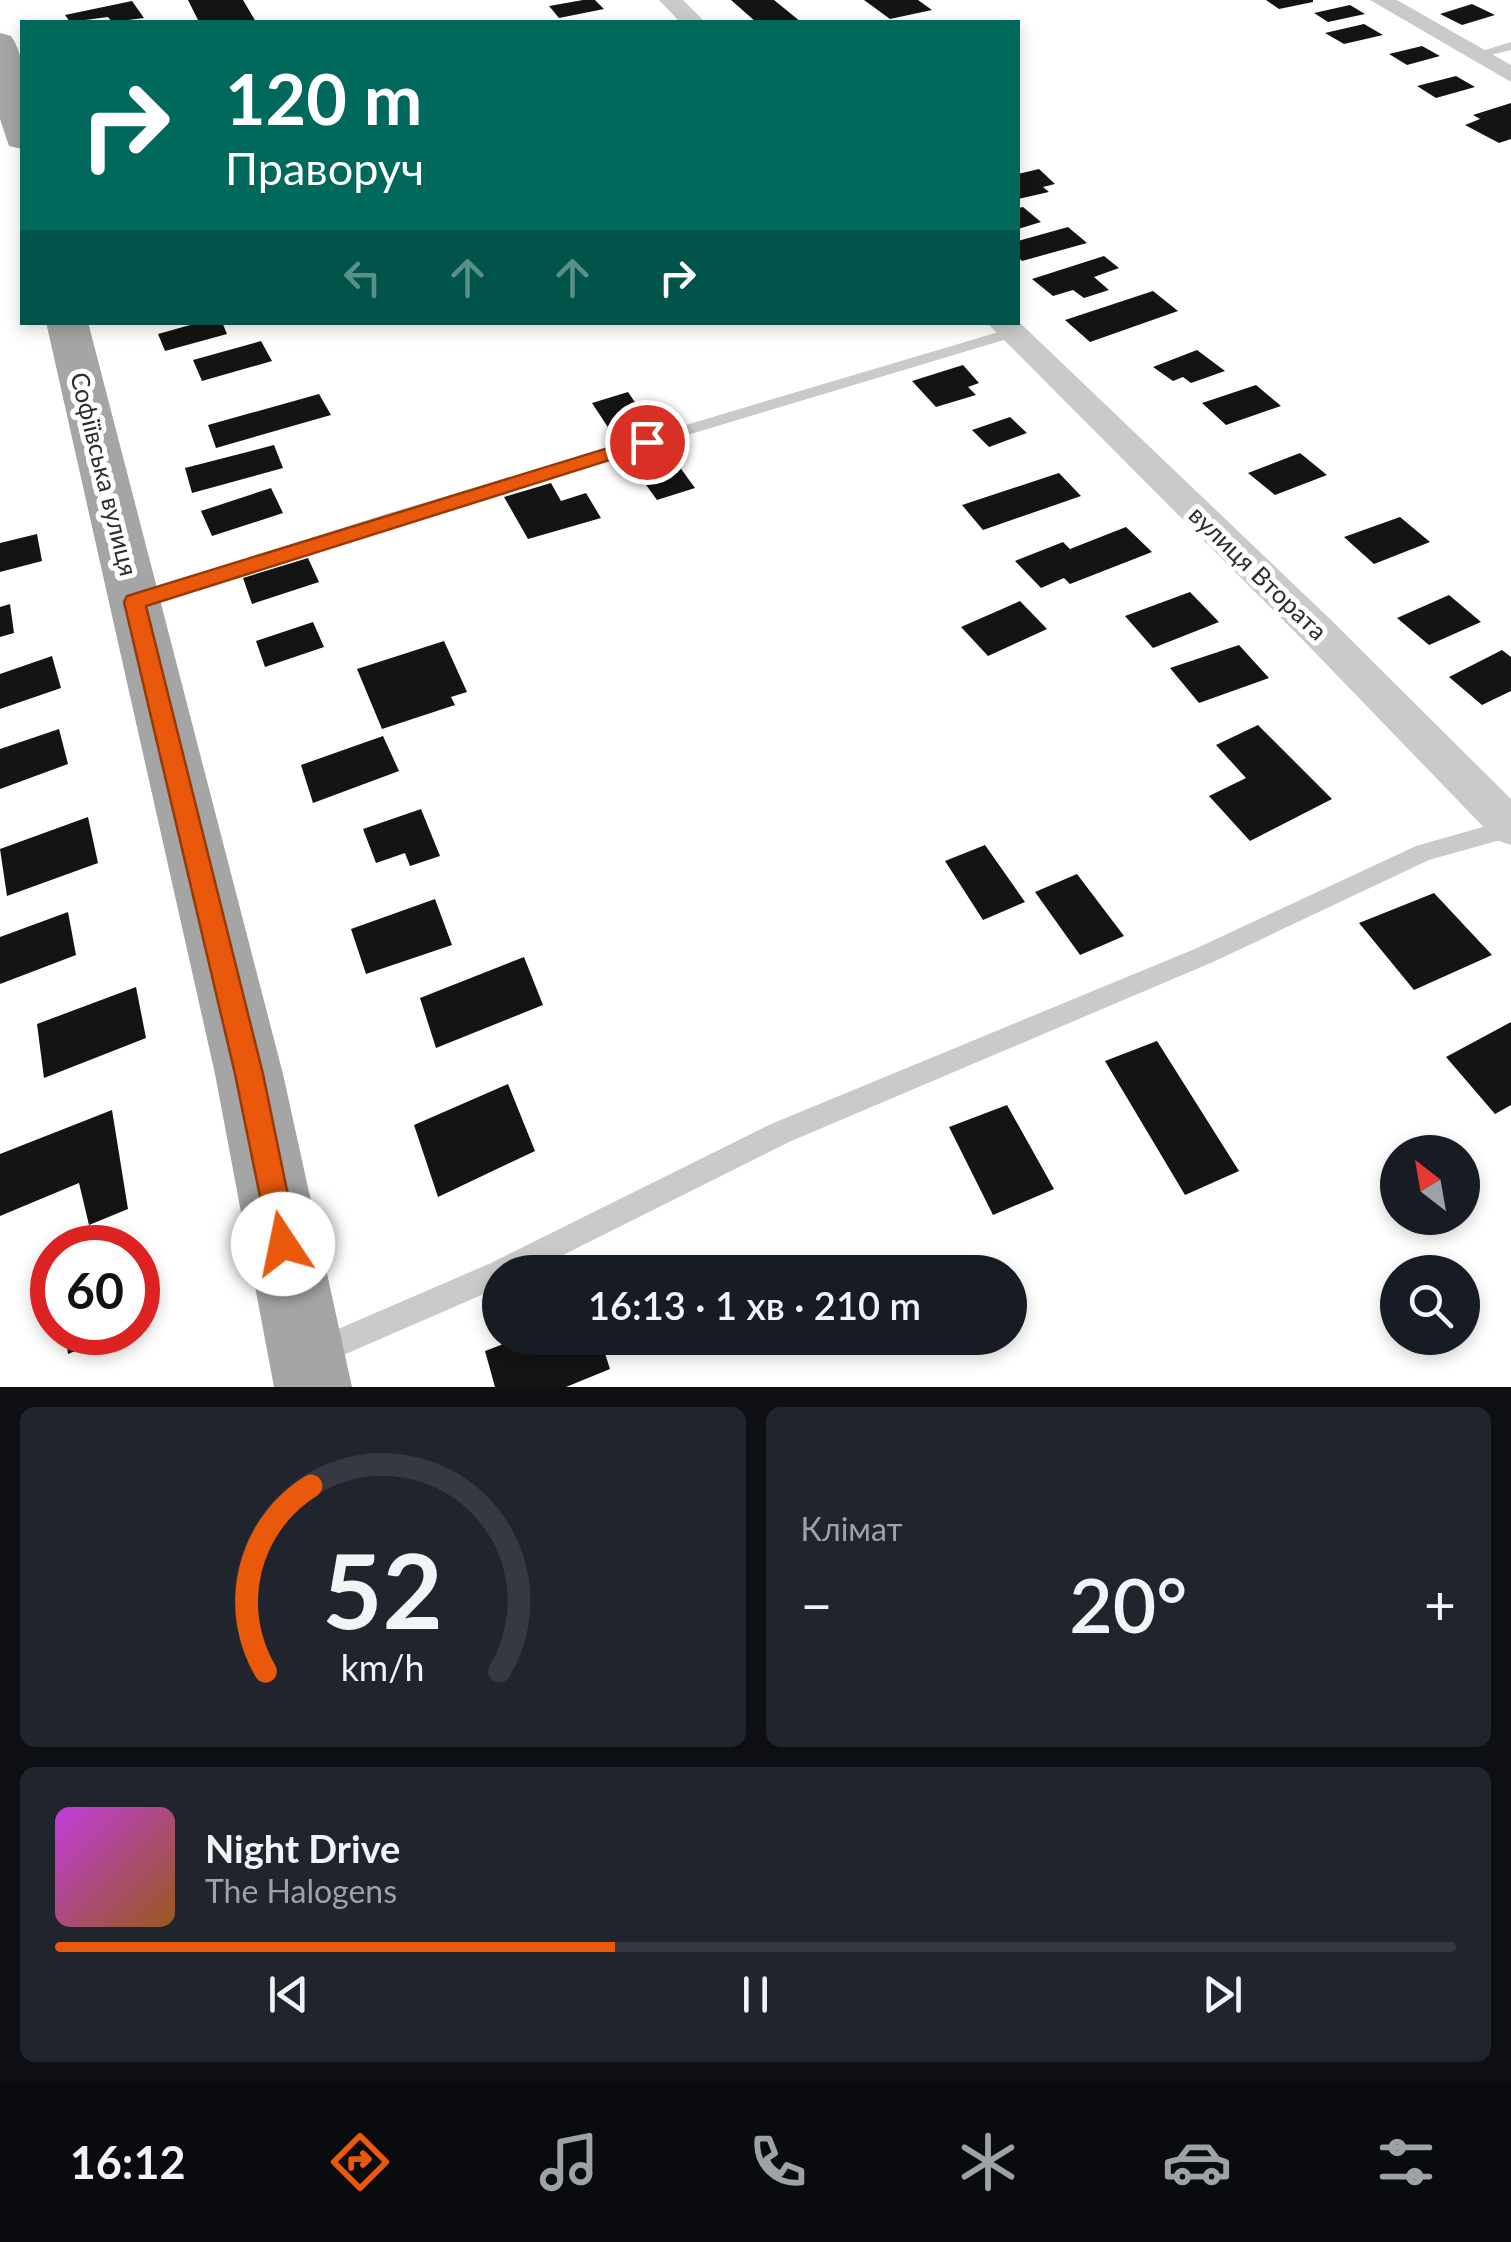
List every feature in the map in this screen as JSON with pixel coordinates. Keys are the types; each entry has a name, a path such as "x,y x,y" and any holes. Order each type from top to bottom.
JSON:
{"main road":[{"path":"0,43 20,129"},
{"name":"Софіївська вулиця","path":"68,325 249,1074 310,1372"}],"street":[{"path":"670,0 691,20"},
{"path":"1380,0 1511,75"},
{"name":"вулиця Втората","path":"1006,328 1315,628 1511,827"}],"lane":[{"path":"1475,55 1511,46"},
{"path":"134,602 1006,328"},
{"path":"537,1255 780,1134 1205,955 1424,852 1511,827"},
{"path":"310,1372 482,1283"}],"building":[{"path":"188,0 243,0 255,20 198,20"},
{"path":"595,0 604,9 559,18 549,6"},
{"path":"731,0 774,0 799,20 754,20"},
{"path":"864,0 918,0 932,10 890,19"},
{"path":"1266,0 1313,0 1313,2 1279,9"},
{"path":"132,1 144,18 69,20 65,15"},
{"path":"1472,4 1495,15 1462,25 1440,14"},
{"path":"1350,5 1365,14 1328,22 1314,13"},
{"path":"1364,24 1383,35 1344,44 1325,33"},
{"path":"1422,46 1440,56 1407,65 1389,54"},
{"path":"1456,76 1475,87 1436,98 1417,86"},
{"path":"1511,103 1511,139 1499,143 1465,125 1480,119 1473,115"},
{"path":"1039,169 1055,184 1043,187 1049,192 1020,199 1020,174"},
{"path":"1023,207 1041,222 1020,228"},
{"path":"1068,227 1087,243 1022,261 1020,240"},
{"path":"1104,256 1119,268 1094,277 1109,290 1084,298 1073,290 1053,296 1032,279"},
{"path":"1153,291 1178,311 1090,342 1065,320"},
{"path":"190,325 223,325 227,334 165,351 158,334"},
{"path":"261,341 272,361 202,381 193,360"},
{"path":"1197,350 1225,371 1191,383 1183,377 1173,381 1153,367"},
{"path":"963,365 979,383 968,387 976,395 936,407 912,381"},
{"path":"1256,385 1281,406 1226,425 1202,403"},
{"path":"628,392 649,423 613,435 592,403"},
{"path":"319,394 331,415 216,448 208,425"},
{"path":"1010,417 1027,433 989,447 972,430"},
{"path":"274,445 283,468 192,493 185,468"},
{"path":"1300,453 1327,475 1275,495 1248,473"},
{"path":"671,455 695,488 657,500 633,467"},
{"path":"1059,473 1081,496 983,530 962,505"},
{"path":"551,483 561,501 586,493 601,518 528,539 504,497"},
{"path":"271,488 283,513 212,536 201,511"},
{"path":"1400,517 1430,542 1374,564 1344,537"},
{"path":"1126,527 1152,552 1070,584 1064,578 1041,588 1015,561 1063,542 1070,549"},
{"path":"37,534 42,561 0,572 0,543"},
{"path":"308,558 319,582 252,604 243,578"},
{"path":"1190,592 1219,622 1153,648 1125,616"},
{"path":"1449,595 1481,622 1429,645 1397,618"},
{"path":"1020,601 1047,629 988,656 961,627"},
{"path":"10,604 14,633 0,637 0,607"},
{"path":"313,622 324,647 265,667 256,641"},
{"path":"444,641 467,692 451,697 455,705 382,729 357,669"},
{"path":"1239,645 1269,678 1199,703 1170,668"},
{"path":"1502,650 1511,657 1511,691 1482,705 1449,677"},
{"path":"52,656 61,688 0,709 0,674"},
{"path":"1258,725 1332,799 1250,841 1209,796 1246,778 1216,745"},
{"path":"59,729 68,764 0,789 0,749"},
{"path":"383,736 399,771 313,803 301,765"},
{"path":"421,809 440,856 410,866 405,853 376,863 363,829"},
{"path":"88,817 98,863 7,896 0,849"},
{"path":"985,845 1025,902 983,920 945,861"},
{"path":"1077,874 1124,936 1080,955 1035,892"},
{"path":"1434,893 1492,955 1414,990 1359,923"},
{"path":"435,899 452,945 366,974 351,929"},
{"path":"68,912 76,955 0,984 0,937"},
{"path":"524,957 543,1005 436,1048 420,998"},
{"path":"136,987 146,1038 44,1078 37,1024"},
{"path":"1511,1022 1511,1105 1495,1114 1446,1057"},
{"path":"1157,1041 1239,1171 1185,1195 1105,1061"},
{"path":"508,1084 535,1151 438,1197 414,1125"},
{"path":"1007,1105 1054,1189 993,1215 949,1127"},
{"path":"112,1110 128,1209 89,1225 79,1183 0,1216 0,1154"},
{"path":"486,1355 605,1355 610,1369 566,1387 495,1387"}],"route":[{"path":"283,1244 249,1074 134,602 392,518 647,442"}]}
